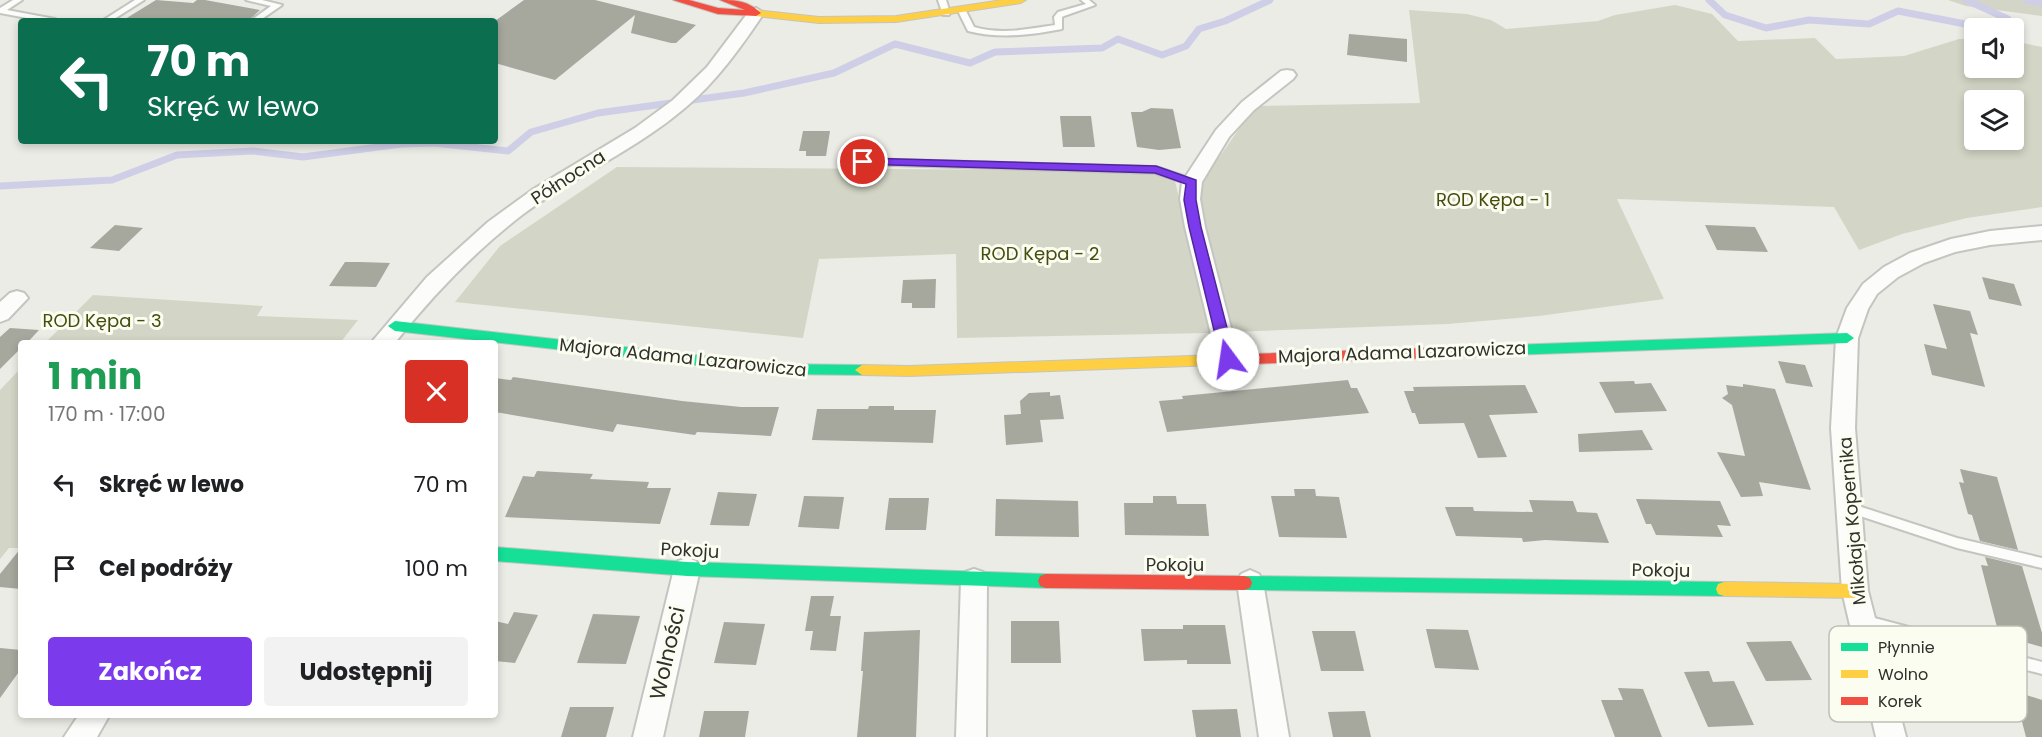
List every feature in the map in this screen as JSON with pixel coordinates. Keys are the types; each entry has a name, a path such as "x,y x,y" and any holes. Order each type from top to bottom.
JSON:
{"street":[{"path":"678,0 718,11 819,20 897,19 944,7 962,11 1021,0"},
{"path":"725,0 743,4 756,13"},
{"name":"Północna","path":"384,340 454,262 493,228 536,196 676,107 692,93 715,69 756,13"},
{"path":"1228,359 1195,227 1190,200 1192,182 1222,134 1248,106 1287,75"},
{"path":"1847,338 1858,308 1870,289 1908,262 1951,246 1996,237 2042,233"},
{"path":"0,314 17,298"},
{"name":"Majora Adama Lazarowicza","path":"395,326 774,369 909,371 1847,338"},
{"name":"Mikołaja Kopernika","path":"1847,338 1843,428 1855,591 1863,626"},
{"name":"Pokoju","path":"498,554 687,569 974,580 1855,591"},
{"name":"Wolności","path":"648,737 687,569"},
{"path":"970,737 974,580"},
{"path":"1250,582 1275,737"},
{"path":"79,737 93,718"},
{"name":"Mikołaja Kopernika","path":"1887,722 1891,737"}],"lane":[{"path":"0,11 18,0"},
{"path":"111,18 140,0"},
{"path":"250,0 278,5 258,18"},
{"path":"962,11 971,29 981,33 999,33 1059,27 1058,17 1061,14 1091,5 1085,0"},
{"path":"0,11 38,18"},
{"path":"863,162 1156,170 1192,182"},
{"path":"1849,508 1957,543 2042,563"},
{"path":"1862,621 1881,626"},
{"path":"2027,664 2042,668"}],"green space":[{"path":"1948,0 2042,0 2042,16 1966,6"},
{"name":"ROD Kępa - 1","path":"1675,5 1712,14 1738,41 1815,38 1836,59 1904,56 1964,39 1964,78 2024,78 2024,43 2042,47 2042,207 1967,218 1902,234 1859,250 1834,207 1617,199 1664,299 1539,316 1448,324 1231,332 1197,189 1255,106 1420,103 1409,10 1467,14 1491,20 1506,29 1598,21 1615,15"},
{"name":"ROD Kępa - 2","path":"617,167 1144,171 1161,174 1175,181 1210,333 957,338 956,254 819,259 803,338 455,302 500,246"},
{"name":"ROD Kępa - 3","path":"93,295 263,306 257,316 358,320 342,340 48,340"},
{"name":"ROD Kępa - 3","path":"18,371 18,548 9,548 0,559 0,390"}],"building":[{"path":"156,0 193,3 197,0 205,0 260,10 251,18 127,18"},
{"path":"524,0 595,0 696,25 676,43 671,43 631,33 635,15 555,80 498,64 498,19"},
{"path":"1349,34 1407,39 1407,62 1347,55"},
{"path":"1151,108 1173,109 1181,148 1159,150 1137,147 1131,112 1142,112"},
{"path":"1060,116 1091,116 1095,147 1063,147"},
{"path":"803,131 830,131 826,156 806,156 806,151 799,151"},
{"path":"115,225 143,228 119,251 90,248"},
{"path":"1705,225 1755,227 1768,252 1717,250"},
{"path":"345,262 390,263 376,287 329,286"},
{"path":"1982,277 2014,284 2022,306 1989,299"},
{"path":"936,279 935,308 912,308 912,303 901,303 903,280"},
{"path":"1933,304 1970,311 1978,335 1970,333 1985,387 1932,375 1924,344 1947,349"},
{"path":"10,328 39,330 30,340 18,340 18,351 0,369 0,337"},
{"path":"1778,361 1805,365 1813,387 1786,383"},
{"path":"513,377 741,407 779,407 771,436 697,432 695,435 617,424 613,432 498,413 498,378 511,380"},
{"path":"1348,380 1351,388 1357,388 1369,413 1167,432 1159,401 1183,399 1182,396"},
{"path":"1634,381 1635,384 1651,383 1667,411 1615,413 1599,382"},
{"path":"1743,384 1775,389 1811,490 1759,482 1763,496 1741,497 1717,452 1745,456 1732,405 1722,398 1728,394 1726,385 1743,387"},
{"path":"1525,385 1538,413 1489,415 1507,457 1478,458 1464,423 1419,424 1415,413 1412,413 1404,391 1414,391 1413,387"},
{"path":"1050,392 1050,396 1060,395 1064,419 1040,420 1043,442 1006,445 1004,415 1021,414 1020,401 1029,393"},
{"path":"869,406 894,406 894,410 936,410 933,443 812,440 817,409 868,409"},
{"path":"1642,430 1653,450 1579,452 1578,434"},
{"path":"1960,469 1997,477 2018,550 1980,541 1972,515 1968,514 1959,482 1964,483"},
{"path":"537,471 593,474 590,479 649,482 647,488 671,488 660,524 505,517 523,476 534,477"},
{"path":"1294,489 1315,489 1316,496 1339,497 1347,538 1279,537 1271,496 1295,496"},
{"path":"718,492 757,494 749,526 710,525"},
{"path":"804,496 844,497 839,529 798,527"},
{"path":"1153,496 1176,496 1177,504 1206,504 1209,536 1125,535 1124,503 1153,503"},
{"path":"889,498 929,498 926,530 885,530"},
{"path":"996,499 1078,501 1079,537 995,536"},
{"path":"1636,499 1720,501 1731,526 1717,525 1723,537 1656,535 1651,524 1646,524"},
{"path":"1529,500 1573,501 1577,512 1597,513 1609,543 1545,540 1523,542 1522,538 1456,536 1445,507 1473,507 1474,511 1533,512"},
{"path":"18,552 18,589 0,587 0,574"},
{"path":"1985,557 2022,566 2042,633 2042,647 2027,643 2027,626 1997,626 1981,565 1988,566"},
{"path":"811,596 834,596 830,616 841,616 836,651 810,650 813,631 805,631"},
{"path":"514,612 538,615 515,663 498,661 498,622 508,624"},
{"path":"593,614 640,616 626,664 577,663"},
{"path":"1011,621 1059,621 1061,663 1011,663"},
{"path":"724,622 765,624 756,665 714,663"},
{"path":"1183,625 1225,625 1231,664 1187,664 1187,660 1144,661 1141,629 1183,629"},
{"path":"1426,629 1468,630 1479,670 1435,668"},
{"path":"920,630 916,737 857,737 864,632"},
{"path":"1312,631 1355,631 1364,671 1321,671"},
{"path":"1791,641 1812,680 1766,681 1746,642"},
{"path":"0,648 18,650 18,673 0,698"},
{"path":"1709,671 1713,682 1734,681 1754,725 1708,727 1684,672"},
{"path":"1618,688 1643,689 1662,737 1615,737 1601,700 1623,700"},
{"path":"2027,695 2042,700 2042,737 2026,737 2022,722 2027,722"},
{"path":"570,707 614,707 606,737 561,737"},
{"path":"1237,709 1241,737 1196,737 1192,710"},
{"path":"704,711 749,711 745,737 699,737"},
{"path":"1365,711 1371,737 1333,737 1328,712"}],"waterway":[{"path":"443,144 508,151 531,132 598,113 744,93 834,73 895,44 970,63 995,52 1102,48 1118,39 1162,55 1186,46 1199,29 1225,21 1270,0"},
{"path":"1709,0 1725,15 1766,28 1809,20 1869,24 1898,11 1964,24"},
{"path":"1966,0 2006,18"},
{"path":"2026,0 2042,3"},
{"path":"0,186 112,180 177,155 253,151 303,157 401,144"}],"traffic: fast":[{"path":"395,326 774,369 862,370"},
{"path":"1457,352 1847,338"},
{"path":"498,554 687,569 1046,581"},
{"path":"1244,583 1724,589"}],"traffic: slow":[{"path":"756,13 819,20 896,19 1021,0"},
{"path":"862,370 909,371 1218,360"},
{"path":"1724,589 1855,591"}],"traffic: jam":[{"path":"678,0 718,11 756,13 743,4 725,0"},
{"path":"1218,360 1457,352"},
{"path":"1046,581 1244,583"}],"route":[{"path":"863,162 1156,170 1192,182 1190,200 1195,227 1228,359"}]}
